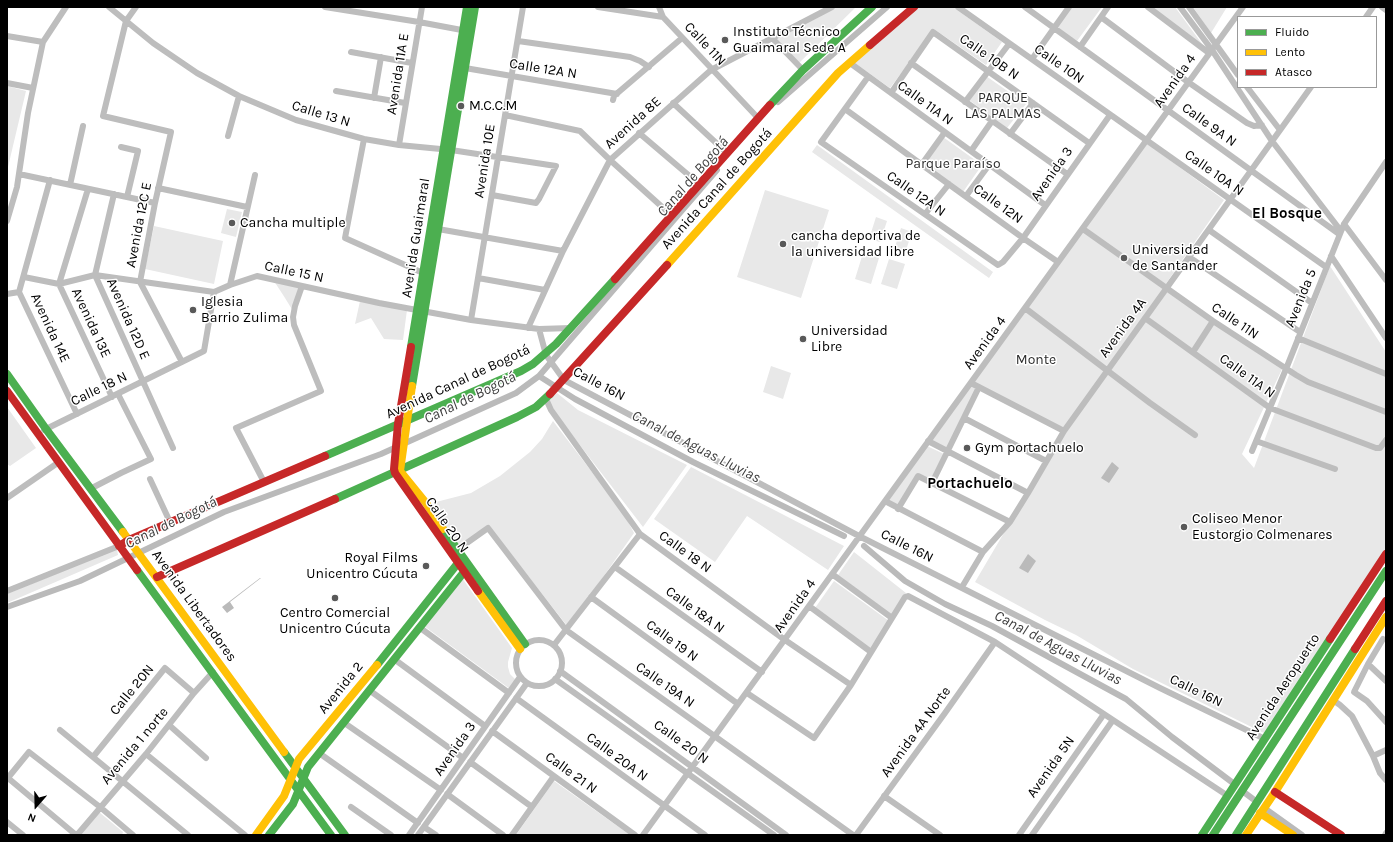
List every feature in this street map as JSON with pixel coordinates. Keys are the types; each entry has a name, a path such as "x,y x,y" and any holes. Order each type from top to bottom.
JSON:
{"main road":[{"name":"Avenida Guaimaral","path":"421,310 423,273 464,68 467,7"},
{"name":"Avenida Guaimaral","path":"397,470 402,425 421,310 438,229 447,149 467,31 475,7"},
{"name":"Avenida Canal de Bogotá","path":"120,547 170,522 402,425 547,358 571,328 758,118 803,70 870,7"},
{"name":"Avenida Canal de Bogotá","path":"156,576 517,418 536,407 548,397 561,380 838,73 914,7"},
{"name":"Avenida Libertadores","path":"7,374 345,835"},
{"name":"Avenida Libertadores","path":"7,391 331,835"},
{"name":"Calle 20 N","path":"397,470 426,503 522,646"},
{"name":"Calle 20 N","path":"397,470 464,572 522,646"},
{"name":"Avenida Aeropuerto","path":"1202,835 1386,554"},
{"name":"Avenida 2","path":"256,835 284,796 299,759 347,702 458,563"},
{"name":"Avenida Aeropuerto","path":"1213,835 1340,639 1386,571"},
{"name":"Avenida 2","path":"269,835 292,804 299,791 308,767 464,572"},
{"path":"1236,835 1386,600"},
{"path":"1246,835 1386,617"},
{"path":"1338,627 1340,639"},
{"path":"1261,763 1257,752 1268,751"},
{"path":"1274,792 1341,835"},
{"path":"1260,813 1294,835"}],"street":[{"path":"7,221 17,187 28,113 43,42 66,7"},
{"name":"Calle 13 N","path":"109,7 153,43 197,73 239,96 296,120 364,139 399,145 447,149 498,156 556,166 536,203 492,195"},
{"path":"126,21 136,7"},
{"path":"325,7 467,31"},
{"name":"Avenida 11A E","path":"399,145 422,7"},
{"name":"Avenida 10E","path":"471,320 523,7"},
{"path":"598,7 663,17"},
{"path":"659,7 663,17"},
{"name":"Avenida 8E","path":"528,328 563,251 610,160 711,70 832,7"},
{"name":"Calle 10N","path":"958,7 1147,140"},
{"name":"Calle 9A N","path":"1025,7 1340,233"},
{"path":"1032,59 1070,7"},
{"path":"1080,47 1108,7"},
{"path":"1148,7 1212,49 1237,74"},
{"path":"1180,7 1212,49 1237,87"},
{"path":"1189,7 1212,49"},
{"name":"Avenida 4","path":"643,835 694,767 1242,7"},
{"path":"1367,16 1373,7"},
{"path":"1382,7 1386,10"},
{"name":"Calle 11N","path":"663,17 711,70 758,118"},
{"path":"1101,17 1188,82 1251,125 1262,125"},
{"name":"Avenida 12C E","path":"126,21 104,116 171,132 158,188 140,282 182,362"},
{"name":"Calle 10B N","path":"911,63 934,32 1089,143"},
{"path":"7,36 43,42"},
{"path":"518,41 630,57 649,67 682,38"},
{"path":"772,38 803,70"},
{"path":"965,102 1009,44"},
{"path":"350,52 412,63"},
{"path":"374,98 381,58"},
{"name":"Calle 11A N","path":"850,63 1045,205"},
{"path":"891,93 911,63 1067,174"},
{"name":"Calle 12A N","path":"464,68 615,97 649,67"},
{"path":"845,109 868,77"},
{"path":"7,83 33,88"},
{"path":"1238,88 1272,141 1340,233"},
{"path":"1248,88 1280,130"},
{"name":"Avenida 4A","path":"962,587 983,552 1010,522 1064,431 1311,88"},
{"path":"336,91 405,103"},
{"path":"228,136 239,96"},
{"path":"673,103 727,153"},
{"path":"1010,134 1033,103"},
{"name":"Calle 12A N","path":"845,109 821,142 998,265"},
{"name":"Calle 12N","path":"845,109 1058,262"},
{"name":"Avenida 3","path":"998,265 1003,262 1023,238 1110,115"},
{"path":"505,116 580,131 671,215"},
{"path":"971,151 992,121"},
{"path":"70,185 83,126"},
{"path":"922,164 945,132"},
{"path":"639,133 699,184"},
{"path":"364,139 345,238 423,273"},
{"name":"Calle 10A N","path":"1147,140 1326,267"},
{"path":"121,148 138,152 127,197"},
{"name":"Avenida 5","path":"1252,451 1344,224 1386,162"},
{"path":"966,196 990,165"},
{"path":"19,174 155,204"},
{"path":"230,285 255,175"},
{"name":"Avenida 14E","path":"50,180 19,292 77,414"},
{"path":"925,214 949,184"},
{"path":"158,188 247,207"},
{"name":"Avenida 13E","path":"88,189 59,284 115,395 151,459 90,489"},
{"name":"Avenida 12D E","path":"114,194 95,275 174,448"},
{"path":"1344,224 1386,280"},
{"path":"438,229 563,251"},
{"name":"Calle 11N","path":"1083,229 1213,321 1286,369 1308,382 1386,412"},
{"path":"1209,230 1312,303"},
{"path":"1189,256 1299,335 1386,374"},
{"path":"1331,256 1386,338"},
{"path":"24,277 59,284 95,275 214,292"},
{"name":"Calle 15 N","path":"214,292 257,276 471,320 539,329 571,328"},
{"path":"478,278 545,290"},
{"path":"264,482 236,428 321,391 294,325 293,317 295,306 302,286"},
{"path":"7,294 19,292"},
{"name":"Calle 18 N","path":"38,434 204,351 214,292"},
{"path":"1025,308 1195,435"},
{"name":"Calle 11A N","path":"1145,318 1270,408 1376,448 1380,448 1386,440"},
{"path":"1193,352 1213,321"},
{"path":"539,329 547,358"},
{"name":"Calle 16N","path":"547,358 561,380 860,536 1160,688 1265,739"},
{"path":"971,383 1064,431"},
{"path":"932,483 980,387"},
{"name":"Calle 18 N","path":"548,397 551,410 640,534 785,640 850,685"},
{"path":"964,418 1046,461"},
{"path":"1256,440 1335,469"},
{"path":"928,441 1028,494"},
{"path":"7,498 59,462"},
{"path":"898,509 918,476 1010,522"},
{"path":"150,479 170,522"},
{"path":"885,501 983,552"},
{"name":"Calle 19A N","path":"457,550 488,528 566,630 855,835"},
{"path":"554,645 640,534"},
{"name":"Avenida Canal de Bogotá","path":"7,591 120,547"},
{"name":"Calle 18A N","path":"615,567 762,672"},
{"path":"832,574 892,618"},
{"name":"Calle 19 N","path":"592,597 738,704"},
{"path":"747,693 814,738 850,685 905,598 911,597 995,642 1228,796"},
{"path":"809,606 871,652"},
{"path":"419,627 509,693"},
{"path":"1385,639 1368,664 1354,692 1367,701 1386,722"},
{"path":"540,640 547,641 554,645 561,657 562,664 556,679 542,686 534,686 527,683 520,677 515,663 516,656 522,646 532,641 540,640"},
{"name":"Avenida 4A Norte","path":"855,835 941,719 995,642"},
{"path":"394,659 485,726"},
{"path":"1368,664 1386,681"},
{"name":"Calle 20N","path":"93,757 165,668 194,693"},
{"name":"Calle 20 N","path":"560,671 786,835"},
{"name":"Avenida 1 norte","path":"76,835 146,754 194,693 213,672"},
{"name":"Avenida 3","path":"409,835 520,677"},
{"name":"Calle 20 N","path":"556,679 774,835"},
{"name":"Avenida 3","path":"418,835 527,683"},
{"path":"369,690 464,758"},
{"name":"Calle 20A N","path":"516,698 705,835"},
{"path":"1333,700 1352,716 1373,756 1380,773 1386,780"},
{"name":"Avenida 5N","path":"1019,835 1104,714"},
{"name":"Avenida 5N","path":"1032,835 1112,720"},
{"path":"343,722 441,790"},
{"path":"169,725 206,758"},
{"path":"60,730 188,835"},
{"name":"Calle 21 N","path":"492,731 635,835"},
{"path":"1373,756 1386,750"},
{"path":"76,835 7,779 29,752 100,807 128,834"},
{"path":"319,753 418,823"},
{"path":"146,754 245,835"},
{"path":"470,762 532,806"},
{"path":"512,835 554,776"},
{"path":"447,794 503,835"},
{"path":"884,796 940,835"},
{"path":"351,807 391,835"},
{"path":"7,822 23,835"},
{"path":"424,826 436,835"}],"green space":[{"path":"836,7 856,7 798,64 776,40"},
{"path":"910,7 953,7 1002,42 986,65 934,29 890,88 855,63"},
{"path":"1070,7 1102,7 1077,41 1055,27"},
{"path":"1145,7 1175,7 1208,52 1207,54"},
{"path":"1193,7 1227,7 1211,33"},
{"name":"PARQUE LAS PALMAS","path":"986,76 1026,104 1007,128 969,100"},
{"path":"7,86 26,91 8,167 7,166"},
{"name":"Parque Paraíso","path":"943,137 982,165 963,192 924,163"},
{"name":"Monte","path":"1144,141 1224,200 1165,285 1283,367 1242,454 1254,468 1330,266 1386,352 1386,549 1268,735 1133,669 1076,635 975,582 1064,431 971,383"},
{"path":"817,145 993,272 989,278 812,152"},
{"name":"cancha deportiva de la universidad libre","path":"765,190 829,210 801,298 737,277"},
{"name":"Cancha multiple","path":"227,209 242,212 236,237 221,233"},
{"path":"876,217 887,221 880,242 869,239"},
{"path":"154,226 223,241 214,284 145,269"},
{"path":"901,228 912,232 905,253 894,250"},
{"path":"863,253 879,258 871,284 855,279"},
{"path":"889,259 905,264 897,289 881,284"},
{"path":"274,281 300,286 293,311 285,298"},
{"path":"360,301 407,310 403,340 384,339 371,318 355,324"},
{"path":"771,366 791,373 783,399 763,392"},
{"path":"971,386 977,388 946,450 930,443"},
{"path":"557,393 578,410 687,465 643,527 552,409 549,403 550,399"},
{"path":"7,407 36,448 10,466 7,464"},
{"path":"553,421 624,514 634,533 568,627 489,526 458,548 432,506 436,502 471,493 500,476 530,452 542,439"},
{"path":"927,446 944,454 930,483 916,476 897,508 886,503"},
{"path":"691,467 844,546 828,570 747,516 715,562 654,519"},
{"path":"117,549 118,555 7,603 7,594"},
{"path":"854,552 906,593 892,615 838,575"},
{"path":"462,578 512,648 508,667 510,674 515,679 510,689 424,626"},
{"path":"834,581 889,621 870,648 815,608"},
{"path":"554,781 630,835 516,835"},
{"path":"99,812 123,832 122,835 80,835"}],"shaded area":[{"path":"1112,462 1119,468 1109,483 1101,478"},
{"path":"1028,554 1036,561 1028,573 1019,568"},
{"path":"260,578 230,602 234,608 227,613 222,607"}],"waterway":[{"name":"Canal de Bogotá","path":"778,102 887,7"},
{"name":"Canal de Bogotá","path":"7,607 80,581 224,512 381,454 516,393 539,376 717,170"},
{"name":"Canal de Aguas Lluvias","path":"539,376 575,399 693,462 844,536"},
{"name":"Canal de Aguas Lluvias","path":"864,546 905,581 945,604 992,626 1126,699 1172,737 1233,783"},
{"name":"Canal de Aguas Lluvias","path":"1245,793 1253,799"},
{"name":"Canal de Aguas Lluvias","path":"1267,810 1302,835"}],"traffic: fast":[{"path":"411,347 467,7"},
{"path":"412,386 475,7"},
{"path":"770,105 803,70 872,7"},
{"path":"325,456 521,371 533,364 556,344 615,279"},
{"path":"7,374 123,532"},
{"path":"335,499 517,417 536,407 550,394"},
{"path":"443,529 525,644"},
{"path":"377,665 458,563"},
{"path":"137,570 331,835"},
{"path":"1213,835 1386,571"},
{"path":"269,835 293,804 308,767 464,572"},
{"path":"1202,835 1330,639"},
{"path":"1236,835 1355,649"},
{"path":"284,752 345,835"}],"traffic: slow":[{"path":"667,265 838,73 870,45"},
{"path":"412,386 400,471 426,503 443,529"},
{"path":"123,532 284,752"},
{"path":"478,591 520,649"},
{"path":"1246,835 1386,617"},
{"path":"256,835 284,796 299,759 377,665"},
{"path":"1260,813 1293,835"}],"traffic: jam":[{"path":"870,45 914,7"},
{"path":"615,279 770,105"},
{"path":"550,394 667,265"},
{"path":"411,347 398,424 394,469 395,473 478,591"},
{"path":"7,391 137,570"},
{"path":"119,546 129,540 325,456"},
{"path":"157,577 335,499"},
{"path":"1330,639 1386,554"},
{"path":"1355,649 1386,601"},
{"path":"1275,792 1341,835"}],"place":[{"name":"Instituto Técnico Guaimaral Sede A","path":"725,40"},
{"name":"M.C.C.M","path":"461,106"},
{"name":"Cancha multiple","path":"232,223"},
{"name":"cancha deportiva de la universidad libre","path":"783,244"},
{"name":"Universidad de Santander","path":"1124,258"},
{"name":"Iglesia Barrio Zulima","path":"193,310"},
{"name":"Universidad Libre","path":"803,339"},
{"name":"Gym portachuelo","path":"967,448"},
{"name":"Coliseo Menor Eustorgio Colmenares","path":"1184,527"},
{"name":"Royal Films Unicentro Cúcuta","path":"426,566"},
{"name":"Centro Comercial Unicentro Cúcuta","path":"335,598"}],"district":[{"name":"El Bosque","path":"1287,214"},
{"name":"Portachuelo","path":"970,484"}]}
